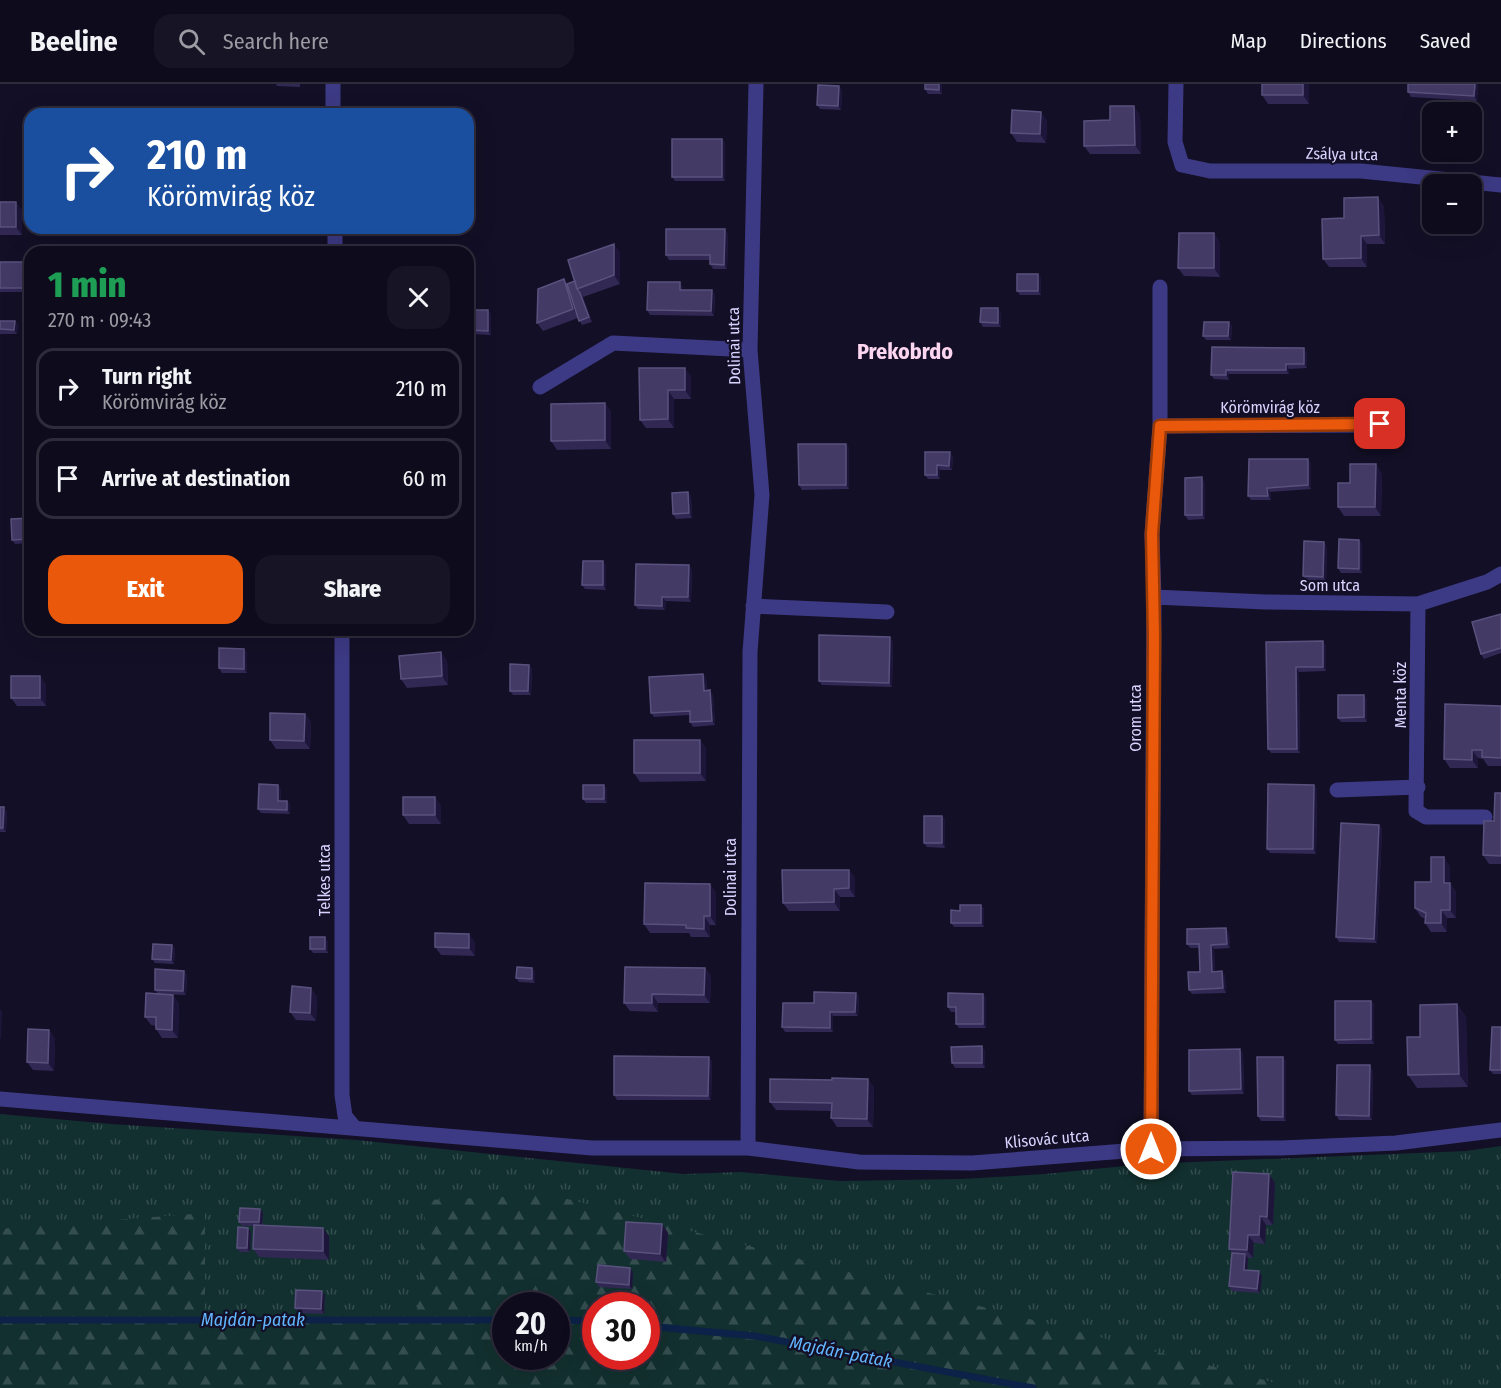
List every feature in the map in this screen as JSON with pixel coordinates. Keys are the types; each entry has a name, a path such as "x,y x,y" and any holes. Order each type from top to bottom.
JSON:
{"street":[{"path":"333,84 333,108"},
{"name":"Dolinai utca","path":"748,1148 750,652 762,495 750,350 756,84"},
{"name":"Zsálya utca","path":"1176,84 1175,142 1182,165 1210,171 1361,171 1501,185"},
{"name":"Orom utca","path":"1151,1149 1154,597 1152,534 1160,426 1160,287"},
{"path":"540,387 614,343 750,350"},
{"name":"Körömvirág köz","path":"1160,426 1380,424"},
{"name":"Som utca","path":"1154,597 1265,602 1418,603 1487,582 1501,574"},
{"name":"Menta köz","path":"1418,603 1416,811 1426,817 1485,817"},
{"path":"753,606 886,612"},
{"name":"Telkes utca","path":"342,636 342,1095 345,1116 354,1127"},
{"path":"1337,790 1418,787"},
{"name":"Klisovác utca","path":"0,1099 592,1148 748,1148 859,1162 961,1163 1151,1149 1281,1148 1396,1143 1501,1130"}],"green space":[{"path":"0,1114 111,1124 357,1140 684,1174 740,1172 840,1181 962,1179 1045,1174 1144,1164 1466,1151 1501,1146 1501,1388 0,1388"},
{"path":"552,1195 1295,1388 0,1388 0,1229 205,1213 205,1316 417,1316 426,1200"}],"building":[{"path":"925,84 939,84 939,90 925,89"},
{"path":"1262,84 1303,84 1303,95 1262,95"},
{"path":"1408,84 1475,84 1474,96 1408,92"},
{"path":"818,85 839,86 838,106 817,105"},
{"path":"1110,106 1134,106 1135,145 1084,146 1084,121 1110,120"},
{"path":"1012,110 1041,112 1040,134 1011,133"},
{"path":"672,139 722,139 722,177 672,177"},
{"path":"1378,197 1379,235 1361,236 1361,258 1323,259 1322,219 1344,218 1344,198"},
{"path":"0,202 16,202 16,227 0,227"},
{"path":"666,229 725,229 724,265 710,264 710,255 666,255"},
{"path":"1179,233 1214,233 1214,268 1178,268"},
{"path":"614,244 614,275 577,289 568,260"},
{"path":"0,262 23,262 23,288 0,288"},
{"path":"1017,274 1038,274 1038,291 1017,291"},
{"path":"564,279 573,309 537,323 538,289"},
{"path":"575,281 589,317 579,321 567,284"},
{"path":"648,282 680,282 680,290 712,290 711,311 647,310"},
{"path":"981,308 998,308 998,323 980,322"},
{"path":"474,310 488,310 488,331 474,330"},
{"path":"0,321 15,321 14,330 0,329"},
{"path":"1204,322 1229,322 1228,336 1203,336"},
{"path":"1212,347 1304,348 1304,364 1286,364 1286,370 1226,370 1226,375 1211,375"},
{"path":"639,368 685,368 685,390 668,390 668,419 640,420"},
{"path":"605,403 605,440 551,441 551,404"},
{"path":"798,444 846,444 846,485 799,485"},
{"path":"925,452 950,452 949,466 937,465 937,475 925,475"},
{"path":"1249,459 1308,459 1308,485 1267,488 1268,496 1248,496"},
{"path":"1350,464 1376,464 1375,507 1338,507 1338,483 1350,483"},
{"path":"1202,477 1202,515 1185,515 1185,478"},
{"path":"688,492 689,513 673,514 672,493"},
{"path":"24,518 24,539 12,540 11,519"},
{"path":"1339,539 1359,540 1359,569 1338,568"},
{"path":"1304,541 1324,542 1323,577 1303,576"},
{"path":"583,561 603,561 603,585 582,585"},
{"path":"636,564 689,565 688,597 662,597 662,606 635,605"},
{"path":"1501,614 1501,648 1481,654 1472,622"},
{"path":"819,635 890,637 889,683 819,681"},
{"path":"1323,641 1323,667 1296,667 1297,749 1268,749 1266,642"},
{"path":"219,648 244,649 244,669 219,668"},
{"path":"441,652 442,676 401,679 399,656"},
{"path":"510,664 529,665 528,691 510,691"},
{"path":"703,674 704,691 710,690 712,721 690,722 690,711 651,713 649,677"},
{"path":"11,676 40,676 40,698 11,698"},
{"path":"1338,695 1364,695 1364,717 1338,718"},
{"path":"1445,704 1501,706 1501,758 1482,757 1482,750 1472,750 1472,760 1444,759"},
{"path":"270,713 305,714 304,741 270,740"},
{"path":"634,740 700,740 700,773 634,773"},
{"path":"259,784 278,785 278,801 287,801 287,810 258,809"},
{"path":"1268,784 1314,785 1313,849 1267,849"},
{"path":"583,785 604,785 604,799 583,799"},
{"path":"1495,793 1501,793 1501,856 1483,855 1484,821 1494,821"},
{"path":"403,797 435,797 435,815 403,815"},
{"path":"0,807 4,807 3,828 0,828"},
{"path":"924,816 942,816 942,843 924,843"},
{"path":"1341,823 1379,825 1374,939 1336,937"},
{"path":"1431,857 1444,857 1444,883 1450,883 1450,910 1441,910 1441,923 1425,923 1426,913 1415,908 1415,882 1431,882"},
{"path":"782,870 849,870 849,888 834,889 834,902 783,903"},
{"path":"645,883 710,884 710,916 704,916 704,929 686,928 686,925 644,924"},
{"path":"960,905 981,905 981,923 951,923 951,910 960,911"},
{"path":"1226,928 1227,944 1211,945 1212,972 1222,971 1223,988 1189,990 1188,972 1200,972 1199,944 1187,944 1187,929"},
{"path":"435,933 469,934 469,948 435,947"},
{"path":"310,937 325,937 325,949 310,949"},
{"path":"153,944 172,945 171,960 152,959"},
{"path":"517,967 532,968 532,979 516,978"},
{"path":"625,967 705,968 704,995 652,994 652,1003 624,1003"},
{"path":"155,969 184,971 183,991 155,990"},
{"path":"292,986 311,988 310,1013 290,1012"},
{"path":"814,992 856,993 855,1012 830,1012 830,1028 782,1027 783,1003 814,1003"},
{"path":"146,993 173,995 172,1030 156,1029 156,1017 145,1017"},
{"path":"948,993 983,994 983,1024 956,1024 956,1007 948,1007"},
{"path":"1335,1001 1371,1001 1371,1039 1335,1040"},
{"path":"1457,1004 1459,1074 1408,1075 1407,1037 1420,1037 1420,1005"},
{"path":"1492,1027 1501,1027 1501,1070 1490,1070"},
{"path":"28,1029 49,1030 48,1063 27,1062"},
{"path":"982,1046 982,1063 952,1063 951,1047"},
{"path":"1240,1049 1241,1089 1189,1091 1189,1050"},
{"path":"614,1056 709,1057 708,1096 614,1095"},
{"path":"1257,1057 1283,1057 1283,1117 1258,1116"},
{"path":"1337,1065 1370,1065 1369,1116 1336,1115"},
{"path":"832,1078 868,1079 867,1119 831,1118 832,1103 770,1102 770,1079 832,1080"},
{"path":"1233,1172 1269,1174 1267,1217 1260,1216 1259,1235 1248,1235 1247,1250 1229,1249"},
{"path":"240,1208 260,1209 259,1222 239,1222"},
{"path":"626,1222 662,1224 660,1254 624,1251"},
{"path":"254,1225 323,1228 323,1251 253,1249"},
{"path":"238,1227 248,1228 247,1248 237,1248"},
{"path":"1232,1253 1245,1254 1244,1270 1259,1271 1257,1289 1229,1286"},
{"path":"598,1265 630,1268 629,1285 596,1282"},
{"path":"296,1290 322,1291 321,1309 295,1308"}],"waterway":[{"name":"Majdán-patak","path":"0,1320 492,1320"},
{"name":"Majdán-patak","path":"570,1320 582,1321"},
{"name":"Majdán-patak","path":"660,1327 755,1336 1033,1388"}],"district":[{"name":"Prekobrdo","path":"905,351"}],"route":[{"path":"1151,1149 1154,637 1152,534 1160,426 1380,424"}]}
